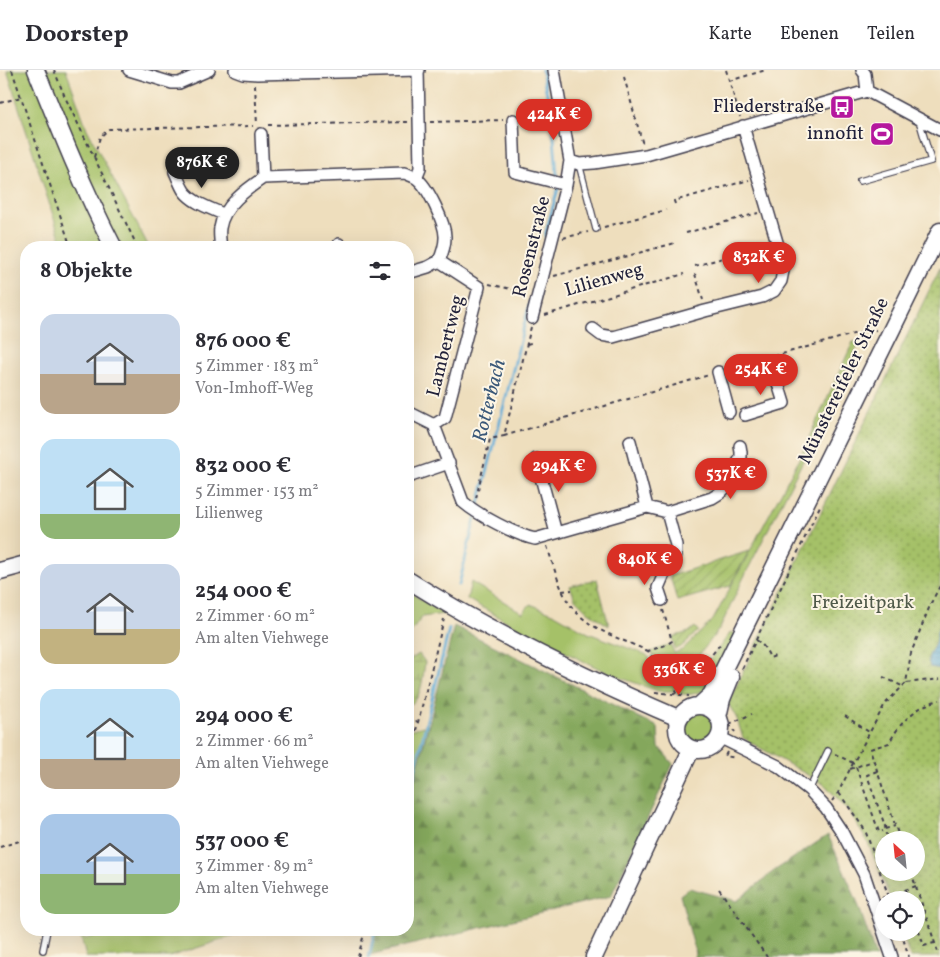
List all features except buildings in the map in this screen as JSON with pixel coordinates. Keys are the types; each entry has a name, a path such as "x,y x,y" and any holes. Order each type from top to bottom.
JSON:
{"main road":[{"path":"36,70 65,144 111,241"},
{"name":"Münstereifeler Straße","path":"699,706 711,695 940,231"},
{"name":"Münstereifeler Straße","path":"722,726 722,699 749,637 940,248"},
{"path":"0,571 20,566"},
{"path":"414,584 449,606 552,661 678,718"},
{"path":"699,706 707,707 714,711 722,726 716,743 702,751 691,750 684,746 678,738 676,728 678,718 684,712 691,707 699,706"},
{"path":"594,957 691,750"}],"street":[{"path":"129,70 172,83 179,83 210,70"},
{"path":"235,70 243,73 257,74 418,70 420,168 416,178"},
{"name":"Rosenstraße","path":"532,318 566,185 575,163 563,117 554,70"},
{"path":"862,70 867,91"},
{"path":"575,163 619,160 646,155 867,91 940,130"},
{"name":"Rosenstraße","path":"513,120 515,172 566,185"},
{"path":"593,329 601,335 613,337 762,297 774,291 781,281 784,266 743,126"},
{"path":"259,130 263,178"},
{"path":"175,172 184,192 202,205 223,214"},
{"path":"220,241 219,228 223,214 250,187 263,178 405,174 416,178 426,189 444,228 445,238 444,249 439,261 414,271"},
{"name":"Lambertweg","path":"434,425 445,418 479,287 439,261"},
{"path":"718,372 729,412"},
{"path":"745,415 784,403 776,377"},
{"path":"414,415 434,425 463,502 472,510 524,537 535,539 647,507 667,512 712,498 725,488 740,457 740,446"},
{"path":"630,441 647,507"},
{"path":"536,459 550,535"},
{"path":"414,475 449,463"},
{"path":"662,600 658,588 676,555 676,545 667,512"},
{"path":"722,726 809,790 826,808 842,832 864,874 892,957"}],"lane":[{"path":"860,180 930,161 918,119"},
{"path":"575,163 596,229"},
{"path":"809,790 828,751"},
{"path":"43,950 46,936"}],"path":[{"path":"12,70 69,241"},
{"path":"54,70 65,97 135,241"},
{"path":"726,70 743,126"},
{"path":"729,81 766,70"},
{"path":"257,74 255,85 259,130"},
{"path":"624,77 646,155"},
{"path":"0,102 21,97"},
{"path":"94,157 100,137 109,128 259,130 563,117"},
{"path":"675,204 674,201 746,180"},
{"path":"551,241 666,210"},
{"path":"686,233 755,214"},
{"path":"542,280 675,242"},
{"path":"695,266 763,246"},
{"name":"Lilienweg","path":"532,318 684,274"},
{"path":"695,274 705,311"},
{"path":"479,287 488,283 538,296"},
{"path":"504,436 532,318"},
{"path":"472,510 490,439 718,372 857,333 876,330"},
{"path":"527,344 534,342"},
{"path":"550,535 562,591 571,607 582,619 600,630 648,651 657,665 682,680"},
{"path":"906,683 911,653 931,603 940,586"},
{"path":"562,591 572,590"},
{"path":"648,651 672,641 662,609 662,600"},
{"path":"414,737 444,619"},
{"path":"675,694 682,680 708,661 723,640"},
{"path":"770,658 776,656"},
{"path":"884,677 902,686"},
{"path":"826,808 838,793 885,704 906,683 940,680"},
{"path":"897,831 870,749 889,743 907,718 923,706 940,700"},
{"path":"722,726 752,714"},
{"path":"845,716 870,732"},
{"path":"414,722 418,721"},
{"path":"828,751 853,763"},
{"path":"725,756 742,760"},
{"path":"850,769 874,760"},
{"path":"856,767 878,832 895,826"},
{"path":"877,772 867,775 884,830"},
{"path":"838,793 865,830 887,891"},
{"path":"0,847 20,842"},
{"path":"914,881 938,952"},
{"path":"903,891 916,886"},
{"path":"719,888 767,957"},
{"path":"358,957 363,936"},
{"path":"904,941 909,957"},
{"path":"922,941 924,946 934,943"}],"green space":[{"path":"7,70 66,70 87,129 146,241 61,241"},
{"name":"Freizeitpark","path":"940,268 940,957 910,957 905,941 925,941 925,891 887,891 883,881 925,881 925,831 875,831 875,860 869,845 850,812 825,785 743,738 737,719 728,703"},
{"path":"853,342 860,342 720,628 700,654 674,672 660,664 651,652 671,644 674,653 682,650 713,620 800,457"},
{"path":"749,551 730,586 677,601 670,576"},
{"path":"597,579 609,626 587,611 575,599 570,586"},
{"path":"471,582 523,613 530,604 553,613 588,633 647,655 656,669 678,682 673,691 658,691 610,674 534,637 467,599"},
{"path":"414,595 444,614 422,617 414,628"},
{"path":"454,626 658,727 659,747 673,764 611,896 369,955 374,936 414,936 414,783"},
{"path":"695,627 698,631 681,647 675,649 672,637 689,632"},
{"path":"731,632 738,635 710,693 702,691 690,694 676,693 683,681 708,662"},
{"path":"419,654 425,662 421,687 414,702 414,657"},
{"path":"697,711 709,716 714,728 709,740 697,745 685,740 680,728 685,716"},
{"path":"428,725 414,782 414,728"},
{"path":"828,835 857,901 876,957 693,957 696,954 680,895 689,888 737,901 774,871"},
{"path":"81,936 84,936 85,939 95,936 234,936 169,957 86,957"}],"water":[{"path":"940,624 940,669 930,667 928,660 935,644"}],"waterway":[{"name":"Rotterbach","path":"542,70 551,114"},
{"name":"Rotterbach","path":"553,125 557,175"},
{"name":"Rotterbach","path":"545,236 558,188"},
{"name":"Rotterbach","path":"478,508 530,302"},
{"name":"Rotterbach","path":"459,585 475,518"},
{"name":"Rotterbach","path":"414,773 449,629"},
{"name":"Rotterbach","path":"369,957 374,936"}],"place":[{"name":"Fliederstraße","path":"842,107"},
{"name":"innofit","path":"882,134"}]}
